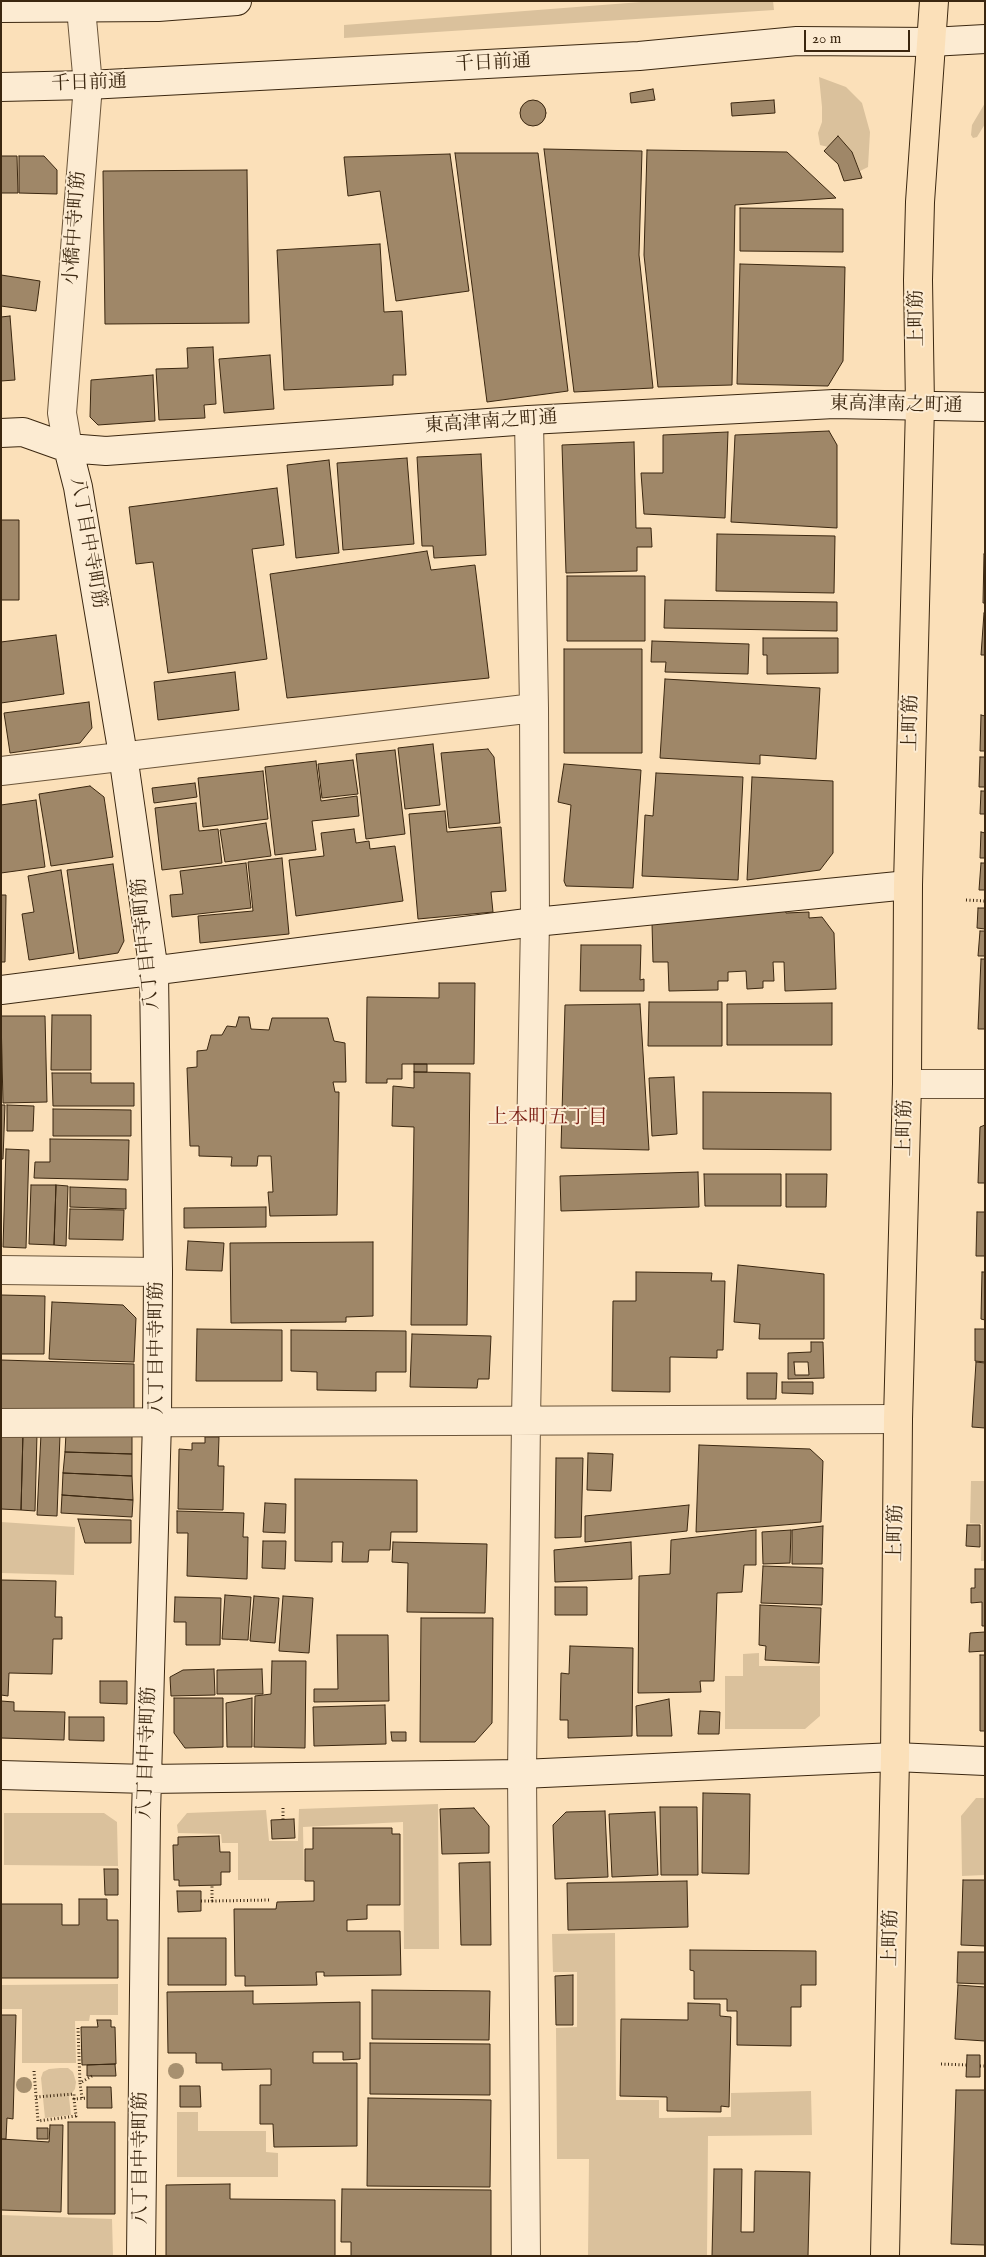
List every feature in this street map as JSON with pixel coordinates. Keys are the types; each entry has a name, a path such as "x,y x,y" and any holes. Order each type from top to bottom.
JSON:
{"main road":[{"name":"上町筋","path":"885,2256 895,1757 898,1419 907,1084 908,885 920,406 918,280 920,202 934,1"}],"street":[{"path":"1,8 158,7 237,1"},
{"name":"小橋中寺町筋","path":"68,448 62,413 88,85 81,8"},
{"name":"千日前通","path":"1,87 88,85 639,56 797,41 931,42 985,39"},
{"name":"東高津南之町通","path":"1,432 23,432 68,448 106,451 528,420 834,404 985,407"},
{"path":"526,2256 522,1774 535,922 534,708 528,420"},
{"name":"八丁目中寺町筋","path":"68,448 78,487 123,755 154,972 158,1272 157,1421 146,1779 141,2256"},
{"path":"1,771 123,755 534,708"},
{"path":"1,990 535,922 908,885"},
{"path":"907,1084 985,1084"},
{"path":"1,1270 158,1272"},
{"path":"1,1422 898,1419"},
{"path":"1,1776 146,1779 522,1774 895,1757 985,1761"}],"path":[{"path":"966,900 985,901"},
{"path":"212,1886 212,1901"},
{"path":"201,1901 271,1900"},
{"path":"78,2028 82,2098"},
{"path":"941,2064 967,2065"},
{"path":"980,2066 985,2066"},
{"path":"34,2071 36,2097 38,2121 76,2116 74,2094 36,2097"},
{"path":"80,2083 92,2076"},
{"path":"74,2099 87,2098"}],"shaded area":[{"path":"654,1 773,1 774,10 344,38 344,25"},
{"path":"819,77 846,87 862,103 870,132 868,167 860,171 852,152 838,136 828,147 820,145 818,133 822,122 822,107"},
{"path":"985,103 985,124 977,137 973,138 971,135 972,125"},
{"path":"971,1481 985,1481 985,1561 981,1561 982,1524 970,1523"},
{"path":"1,1522 75,1527 74,1575 1,1573"},
{"path":"759,1653 759,1666 820,1666 820,1716 805,1729 725,1729 725,1676 743,1676 743,1654"},
{"path":"976,1798 985,1798 985,1875 962,1876 961,1816"},
{"path":"438,1804 439,1949 404,1949 403,1822 303,1827 304,1880 238,1880 238,1843 222,1843 221,1834 178,1833 177,1825 187,1813 266,1810 269,1841 298,1841 299,1809"},
{"path":"4,1813 104,1813 117,1822 118,1866 4,1865"},
{"path":"615,1933 616,2100 659,2100 659,2118 731,2117 731,2093 811,2091 812,2135 708,2136 707,2256 588,2256 589,2159 557,2159 556,2028 577,2027 577,1972 553,1972 552,1934"},
{"path":"118,1984 118,2015 90,2015 89,2021 75,2021 76,2063 22,2063 22,2009 1,2009 1,1985"},
{"path":"68,2068 73,2072 76,2082 75,2089 69,2097 71,2115 45,2118 41,2078 43,2072 49,2069"},
{"path":"177,2112 198,2112 198,2131 266,2131 266,2152 278,2153 278,2177 177,2177"},
{"path":"1,2215 112,2219 113,2256 1,2256"}],"building":[{"path":"653,89 655,100 631,103 630,93"},
{"path":"533,100 542,104 546,113 542,122 533,126 524,122 520,113 524,104"},
{"path":"774,100 775,113 732,116 731,103"},
{"path":"838,136 852,152 862,178 844,181 838,164 824,151"},
{"path":"544,149 642,151 639,255 653,388 574,392"},
{"path":"647,150 787,152 836,198 735,205 732,385 658,387 644,255"},
{"path":"455,153 538,153 568,391 487,402"},
{"path":"450,154 469,291 396,301 380,191 348,196 344,157"},
{"path":"1,156 17,156 18,193 1,193"},
{"path":"19,156 44,156 57,170 57,194 19,193"},
{"path":"247,170 249,323 105,324 103,171"},
{"path":"740,208 843,209 843,252 740,251"},
{"path":"380,244 384,312 402,311 406,375 393,375 393,385 284,390 277,250"},
{"path":"740,264 845,267 843,361 828,386 737,384"},
{"path":"1,275 40,281 36,311 1,306"},
{"path":"10,316 15,380 1,381 1,317"},
{"path":"213,347 216,404 204,405 205,418 159,420 156,369 188,368 187,348"},
{"path":"270,355 274,409 224,413 219,359"},
{"path":"153,375 155,421 98,425 90,417 91,380"},
{"path":"829,431 837,445 837,528 731,522 735,435"},
{"path":"728,432 725,518 644,514 641,473 663,473 663,435"},
{"path":"634,442 636,528 651,528 652,547 637,547 637,571 566,573 562,445"},
{"path":"481,454 486,555 434,558 433,546 422,546 417,457"},
{"path":"407,458 414,544 343,550 337,463"},
{"path":"329,460 339,553 296,558 287,465"},
{"path":"277,488 284,545 252,549 267,659 168,673 153,562 136,564 129,507"},
{"path":"1,520 19,520 19,600 1,600"},
{"path":"717,534 835,536 834,593 716,591"},
{"path":"427,551 431,570 475,565 489,678 287,698 270,574"},
{"path":"984,554 985,603 983,603"},
{"path":"567,576 645,576 645,641 567,641"},
{"path":"665,600 837,602 837,631 664,628"},
{"path":"984,613 985,655 981,655"},
{"path":"56,635 64,694 1,703 1,642"},
{"path":"763,638 838,638 838,673 767,674 767,655 763,655"},
{"path":"652,641 749,644 748,674 665,672 666,662 651,662"},
{"path":"564,649 642,649 642,753 564,753"},
{"path":"235,672 239,710 158,720 154,682"},
{"path":"665,679 820,688 816,759 760,755 760,764 660,758"},
{"path":"89,702 92,728 80,743 10,753 4,713"},
{"path":"981,715 985,716 985,751 980,751"},
{"path":"433,744 440,805 405,809 398,748"},
{"path":"488,749 494,757 500,823 449,828 441,753"},
{"path":"395,750 405,834 366,839 356,754"},
{"path":"980,757 985,757 985,787 979,787"},
{"path":"353,760 358,794 322,798 318,764"},
{"path":"316,761 321,801 357,796 359,816 312,821 316,850 275,855 265,767"},
{"path":"564,764 641,770 633,888 566,886 564,881 571,805 558,802"},
{"path":"263,771 268,819 203,827 198,778"},
{"path":"656,773 743,777 738,880 642,876 645,815 653,816"},
{"path":"752,777 833,781 833,853 820,870 747,880"},
{"path":"195,783 197,797 154,803 152,788"},
{"path":"90,786 104,797 113,857 51,866 39,794"},
{"path":"981,791 985,791 985,814 980,814"},
{"path":"36,800 45,867 1,873 1,805"},
{"path":"196,803 199,831 218,829 222,863 162,870 155,808"},
{"path":"445,811 447,832 501,827 506,891 491,892 493,912 418,919 409,814"},
{"path":"266,823 271,856 225,862 220,830"},
{"path":"354,829 356,843 369,841 370,849 395,846 403,901 296,916 289,860 324,856 321,833"},
{"path":"981,832 985,833 985,858 980,858"},
{"path":"282,858 289,934 200,943 198,916 253,911 248,862"},
{"path":"246,863 251,908 172,917 170,895 183,894 180,871"},
{"path":"981,863 985,863 985,890 979,890"},
{"path":"113,864 124,941 118,953 79,959 67,870"},
{"path":"61,870 74,953 29,960 22,914 34,912 28,876"},
{"path":"1,895 6,895 5,962 1,962"},
{"path":"978,908 985,908 985,929 977,928"},
{"path":"785,909 786,913 809,912 809,918 822,917 834,933 836,989 785,991 784,962 773,962 774,981 763,981 763,988 747,989 746,971 728,972 728,981 718,981 718,990 669,991 668,962 653,962 652,923 680,922 680,916"},
{"path":"980,931 985,931 985,956 978,956"},
{"path":"581,945 641,945 640,980 644,979 644,991 580,991"},
{"path":"981,959 985,959 985,1029 978,1029"},
{"path":"439,983 475,983 474,1064 402,1064 402,1079 387,1079 387,1083 366,1083 367,997 439,998"},
{"path":"649,1002 722,1002 722,1046 648,1046"},
{"path":"832,1003 832,1045 727,1045 727,1004"},
{"path":"640,1004 649,1150 561,1148 565,1005"},
{"path":"52,1015 91,1015 91,1070 51,1070"},
{"path":"1,1016 45,1016 47,1102 3,1103"},
{"path":"239,1017 249,1017 251,1029 269,1030 272,1018 328,1018 334,1041 345,1043 346,1082 333,1082 335,1092 339,1092 337,1215 270,1216 268,1192 273,1192 271,1156 258,1156 257,1166 231,1166 232,1157 199,1156 199,1146 190,1146 187,1068 197,1067 197,1051 207,1050 211,1035 222,1035 227,1026 236,1027"},
{"path":"414,1064 427,1064 427,1072 414,1072"},
{"path":"414,1072 470,1073 467,1325 411,1325 414,1127 392,1126 393,1086 414,1088"},
{"path":"52,1073 91,1073 91,1083 134,1083 134,1106 53,1106"},
{"path":"674,1077 677,1134 652,1136 649,1078"},
{"path":"703,1092 831,1093 831,1150 703,1149"},
{"path":"1,1105 5,1105 3,1159 1,1159"},
{"path":"7,1105 34,1106 33,1131 7,1131"},
{"path":"53,1109 131,1110 131,1136 53,1136"},
{"path":"985,1125 985,1183 978,1183 980,1127"},
{"path":"50,1139 129,1140 128,1180 34,1178 35,1162 50,1162"},
{"path":"6,1149 29,1150 26,1248 3,1247"},
{"path":"698,1172 699,1207 561,1211 560,1176"},
{"path":"704,1174 781,1174 781,1206 705,1206"},
{"path":"786,1174 827,1174 826,1207 786,1207"},
{"path":"31,1185 56,1185 54,1245 29,1244"},
{"path":"56,1185 68,1186 66,1246 54,1245"},
{"path":"70,1187 126,1189 126,1209 70,1207"},
{"path":"266,1207 266,1227 184,1228 184,1208"},
{"path":"70,1209 124,1210 123,1240 69,1239"},
{"path":"977,1212 985,1212 985,1256 976,1256"},
{"path":"188,1241 224,1243 222,1271 186,1270"},
{"path":"373,1242 373,1316 346,1317 346,1322 231,1323 230,1243"},
{"path":"738,1265 824,1274 824,1339 759,1339 760,1324 734,1322"},
{"path":"636,1272 712,1273 711,1281 725,1281 723,1350 717,1350 717,1358 670,1357 670,1392 612,1391 613,1301 636,1301"},
{"path":"982,1272 985,1272 985,1320 981,1319"},
{"path":"1,1295 45,1296 44,1354 1,1354"},
{"path":"52,1302 123,1305 136,1318 134,1362 49,1359"},
{"path":"197,1329 282,1330 282,1381 196,1381"},
{"path":"975,1329 985,1329 985,1362 975,1361"},
{"path":"291,1330 406,1331 406,1372 376,1372 376,1391 317,1390 317,1372 291,1371"},
{"path":"412,1334 491,1336 489,1379 478,1379 477,1388 410,1387"},
{"path":"811,1342 823,1342 824,1378 788,1379 788,1353 811,1352","holes":["794,1362 808,1362 809,1375 795,1375"]},
{"path":"1,1360 134,1364 134,1415 1,1415"},
{"path":"976,1362 985,1363 985,1428 972,1427"},
{"path":"747,1373 777,1373 776,1399 747,1399"},
{"path":"782,1382 813,1382 813,1394 782,1393"},
{"path":"23,1433 37,1434 35,1511 21,1510"},
{"path":"23,1433 21,1510 1,1509 1,1434"},
{"path":"66,1433 132,1435 132,1454 65,1452"},
{"path":"41,1434 60,1435 57,1516 37,1515"},
{"path":"205,1437 219,1437 218,1466 224,1466 223,1510 178,1509 179,1449 192,1450 192,1443 205,1443"},
{"path":"699,1445 810,1449 823,1461 821,1522 696,1532"},
{"path":"65,1452 132,1454 132,1476 63,1473"},
{"path":"588,1453 613,1454 611,1491 587,1490"},
{"path":"556,1458 583,1458 581,1537 555,1538"},
{"path":"63,1473 132,1476 133,1500 62,1495"},
{"path":"295,1479 417,1480 417,1532 391,1532 390,1550 369,1550 368,1562 342,1562 343,1542 332,1542 332,1562 295,1561"},
{"path":"62,1495 133,1500 132,1517 61,1513"},
{"path":"265,1503 286,1504 285,1533 263,1532"},
{"path":"689,1505 687,1531 585,1542 585,1516"},
{"path":"177,1511 244,1513 243,1537 248,1537 247,1579 187,1576 188,1533 177,1533"},
{"path":"78,1519 131,1520 131,1543 85,1543"},
{"path":"967,1525 980,1525 980,1547 966,1546"},
{"path":"823,1526 822,1564 792,1564 792,1530"},
{"path":"756,1530 756,1565 744,1565 742,1592 717,1593 714,1681 700,1681 701,1692 638,1693 639,1576 670,1574 671,1540"},
{"path":"791,1530 790,1563 763,1564 762,1532"},
{"path":"263,1541 286,1541 285,1569 262,1568"},
{"path":"393,1542 487,1544 485,1613 407,1612 408,1563 392,1562"},
{"path":"631,1542 632,1579 555,1582 554,1550"},
{"path":"763,1566 823,1568 822,1605 761,1603"},
{"path":"975,1569 985,1569 985,1626 982,1626 982,1602 971,1603 971,1588 975,1588"},
{"path":"1,1580 56,1581 55,1617 62,1617 62,1639 53,1639 52,1674 9,1673 8,1696 1,1695"},
{"path":"555,1587 587,1587 587,1615 555,1615"},
{"path":"225,1595 251,1597 248,1640 222,1639"},
{"path":"254,1596 279,1598 275,1643 250,1641"},
{"path":"283,1596 313,1598 309,1653 279,1651"},
{"path":"175,1597 221,1598 220,1645 186,1645 186,1622 174,1622"},
{"path":"760,1605 821,1608 819,1663 765,1660 766,1646 759,1645"},
{"path":"421,1618 493,1618 492,1723 475,1742 420,1742"},
{"path":"985,1632 985,1651 969,1652 970,1633"},
{"path":"337,1635 388,1635 389,1701 314,1702 314,1689 338,1689"},
{"path":"570,1646 633,1648 632,1736 568,1738 568,1720 560,1720 561,1673 569,1674"},
{"path":"980,1655 985,1655 985,1731 980,1731"},
{"path":"272,1661 306,1661 305,1748 254,1747 255,1696 271,1694"},
{"path":"214,1669 215,1695 171,1696 170,1677 183,1670"},
{"path":"262,1669 263,1694 217,1694 217,1670"},
{"path":"100,1681 127,1681 127,1704 100,1703"},
{"path":"174,1698 223,1698 223,1747 185,1748 174,1733"},
{"path":"252,1698 252,1747 227,1747 226,1703"},
{"path":"669,1699 672,1736 637,1736 636,1706"},
{"path":"1,1701 14,1702 14,1711 65,1712 64,1740 1,1738"},
{"path":"385,1705 386,1744 314,1746 313,1707"},
{"path":"700,1711 720,1712 719,1734 698,1734"},
{"path":"69,1717 104,1717 104,1741 69,1740"},
{"path":"391,1732 406,1732 406,1741 392,1741"},
{"path":"703,1793 750,1794 749,1874 702,1873"},
{"path":"660,1807 697,1807 698,1875 661,1875"},
{"path":"474,1808 489,1826 489,1853 442,1854 440,1809"},
{"path":"605,1811 608,1877 555,1879 553,1825 566,1812"},
{"path":"655,1812 658,1875 612,1877 609,1814"},
{"path":"294,1819 295,1838 272,1839 271,1820"},
{"path":"313,1828 392,1828 392,1834 400,1834 400,1905 367,1905 367,1919 347,1920 347,1931 400,1931 401,1975 324,1976 324,1972 316,1972 317,1985 245,1986 245,1976 235,1976 234,1909 276,1909 277,1902 314,1901 314,1881 305,1881 305,1849 313,1849"},
{"path":"219,1836 220,1852 230,1852 230,1872 221,1872 221,1885 179,1886 179,1880 174,1880 173,1845 178,1845 178,1837"},
{"path":"490,1862 491,1945 461,1945 459,1863"},
{"path":"104,1869 118,1869 118,1895 105,1895"},
{"path":"963,1880 985,1880 985,1946 961,1945"},
{"path":"687,1881 688,1927 568,1930 567,1883"},
{"path":"177,1891 201,1891 201,1911 178,1912"},
{"path":"79,1899 107,1899 107,1920 118,1920 118,1978 1,1978 1,1904 62,1904 62,1925 79,1925"},
{"path":"168,1938 226,1938 226,1985 168,1985"},
{"path":"690,1950 816,1951 816,1985 801,1985 801,2007 791,2007 791,2046 737,2045 737,2011 727,2011 727,1999 694,1999 694,1971 690,1970"},
{"path":"958,1952 985,1952 985,1984 957,1983"},
{"path":"573,1975 573,2025 556,2025 555,1976"},
{"path":"958,1985 985,1987 985,2041 955,2039"},
{"path":"372,1990 490,1991 489,2040 372,2039"},
{"path":"253,1991 253,2004 360,2002 360,2059 343,2060 343,2052 313,2052 313,2063 357,2063 357,2146 274,2147 273,2124 260,2124 260,2085 271,2085 271,2069 222,2070 222,2063 196,2063 196,2053 168,2053 167,1992"},
{"path":"688,2003 720,2004 720,2016 731,2017 729,2107 721,2106 721,2112 667,2111 667,2097 620,2096 621,2019 688,2020"},
{"path":"1,2015 16,2015 13,2119 7,2118 6,2139 1,2139"},
{"path":"97,2020 111,2020 111,2027 115,2027 116,2064 82,2065 81,2027 98,2027"},
{"path":"370,2043 490,2044 490,2095 370,2094"},
{"path":"967,2055 980,2055 980,2077 966,2077"},
{"path":"115,2064 116,2076 87,2076 87,2065"},
{"path":"180,2086 200,2086 201,2107 180,2107"},
{"path":"87,2087 111,2087 112,2108 87,2108"},
{"path":"956,2090 985,2090 985,2245 951,2244"},
{"path":"368,2098 491,2100 490,2187 367,2186"},
{"path":"68,2122 115,2122 115,2214 68,2214"},
{"path":"50,2125 63,2125 61,2212 1,2210 1,2139 49,2142"},
{"path":"37,2128 48,2128 48,2139 37,2139"},
{"path":"714,2169 742,2169 741,2232 754,2232 755,2171 810,2172 808,2256 712,2256"},
{"path":"230,2184 230,2199 335,2200 335,2256 166,2256 166,2185"},
{"path":"342,2189 491,2190 491,2256 351,2256 351,2242 341,2242"}],"district":[{"name":"上本町五丁目","path":"548,1119"}]}
